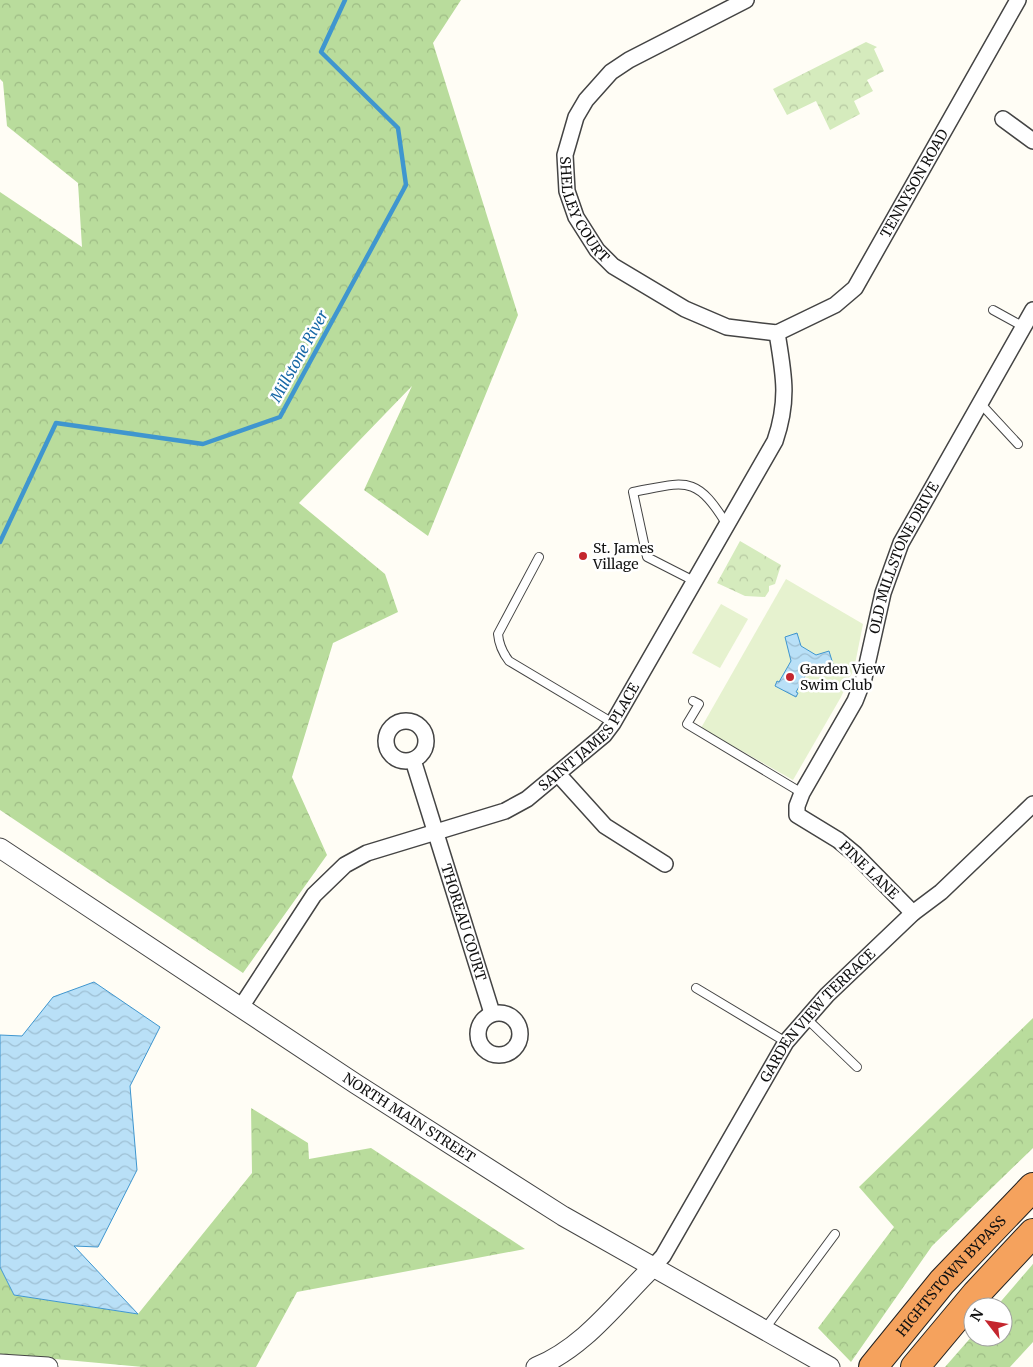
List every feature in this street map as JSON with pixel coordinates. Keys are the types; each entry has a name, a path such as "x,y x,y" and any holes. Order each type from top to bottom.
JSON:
{"highway":[{"name":"HIGHTSTOWN BYPASS","path":"881,1357 942,1282 1033,1188"},
{"path":"916,1367 976,1294 1033,1233"}],"street":[{"name":"SHELLEY COURT","path":"746,0 629,60 599,84 586,100 569,137 565,154 566,180 576,218 597,250 613,266 685,309 714,323 744,330 778,333"},
{"name":"TENNYSON ROAD","path":"778,333 835,305 854,288 1018,0"},
{"path":"1004,119 1033,141"},
{"name":"OLD MILLSTONE DRIVE","path":"797,815 802,793 858,694 864,678 883,593 901,543 1033,310"},
{"name":"SAINT JAMES PLACE","path":"241,1007 314,895 329,878 345,865 367,853 505,811 528,799 604,735 775,441 783,418 785,397 778,333"},
{"name":"THOREAU COURT","path":"413,760 492,1013"},
{"path":"558,774 605,826 665,864"},
{"name":"GARDEN VIEW TERRACE","path":"653,1267 663,1256 786,1042 806,1018 913,914 941,892 1033,804"},
{"name":"PINE LANE","path":"797,815 838,840 855,854 913,914"},
{"name":"NORTH MAIN STREET","path":"0,848 356,1084 564,1216 830,1367"},
{"path":"536,1367 569,1348 590,1332 653,1267"},
{"path":"0,1364 48,1367"}],"lane":[{"path":"993,310 1024,327"},
{"path":"980,403 1018,444"},
{"path":"694,581 647,557 633,492 681,483 692,485 715,505 727,525"},
{"path":"539,557 498,634 501,648 509,661 613,722"},
{"path":"687,724 699,704 693,701"},
{"path":"679,720 802,793"},
{"path":"696,988 786,1042"},
{"path":"806,1018 857,1067"},
{"path":"764,1330 835,1234"}],"green space":[{"path":"0,0 461,0 433,43 518,315 428,536 364,490 412,386 299,503 385,574 398,612 333,643 292,777 327,855 243,973 0,810 0,192 82,247 78,183 7,126 3,82 0,79"},
{"path":"866,42 877,47 874,49 884,71 867,80 873,91 854,101 860,114 830,130 816,101 787,115 773,89"},
{"path":"740,541 781,565 775,584 769,586 769,591 765,597 745,596 717,583"},
{"name":"Garden View Swim Club","path":"786,579 863,624 854,669 841,697 793,780 701,728"},
{"path":"721,604 748,619 720,668 692,653"},
{"path":"1033,1018 1033,1148 932,1246 851,1362 818,1328 894,1227 859,1187"},
{"path":"251,1108 308,1143 309,1159 371,1148 525,1249 297,1292 256,1367 143,1367 0,1354 0,1267 14,1295 138,1314 252,1173"},
{"path":"1033,1264 1033,1342 1010,1367 945,1367 963,1346 1013,1347 1013,1297 1005,1297"}],"water":[{"path":"797,633 801,646 816,655 829,651 833,664 808,671 796,692 798,693 796,697 775,686 791,661 785,637"},
{"path":"94,982 160,1027 130,1086 137,1170 98,1247 74,1246 138,1314 14,1295 0,1267 0,1035 22,1036 53,997"}],"waterway":[{"name":"Millstone River","path":"0,542 56,423 203,444 280,417 406,185 398,128 321,52 345,0"}],"place":[{"name":"St. James Village","path":"583,556"},
{"name":"Garden View Swim Club","path":"790,677"}]}
